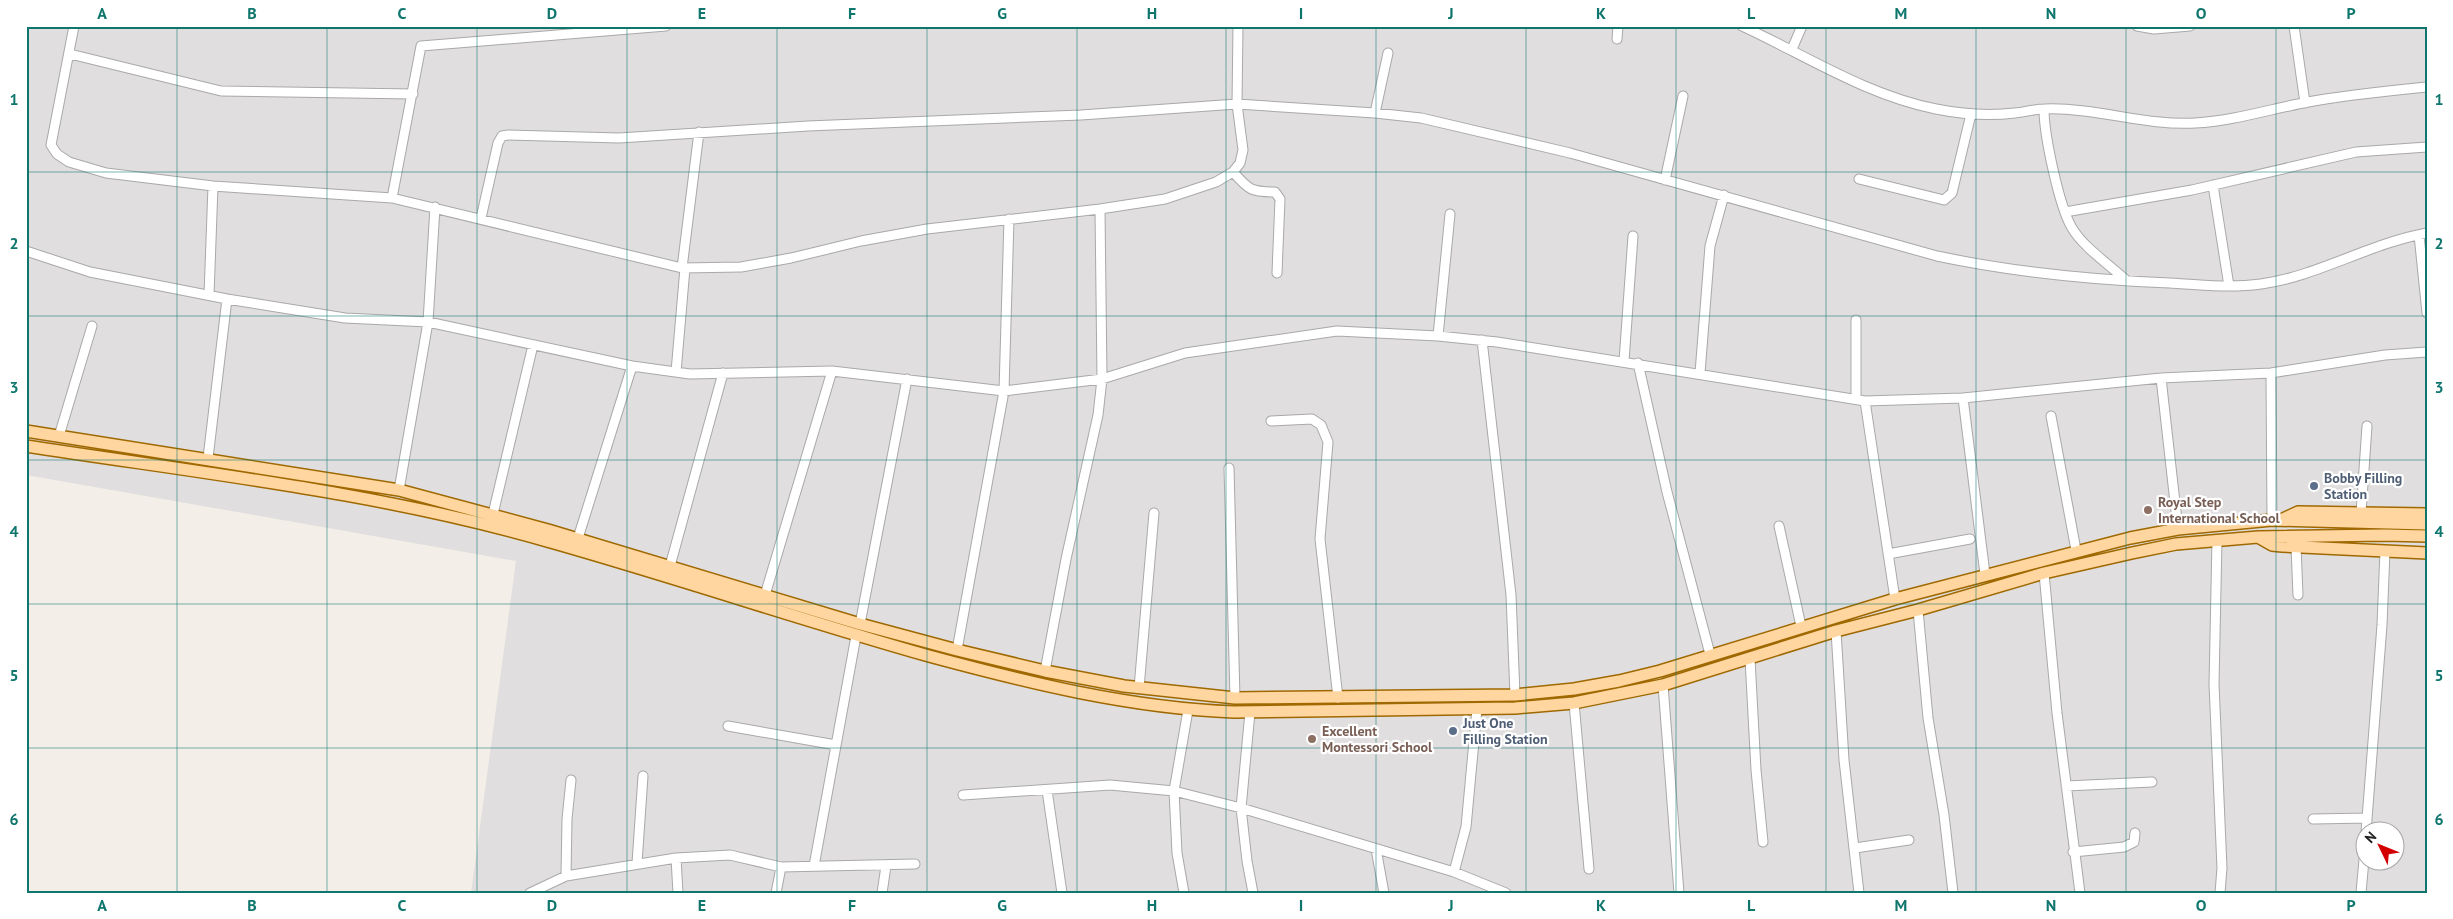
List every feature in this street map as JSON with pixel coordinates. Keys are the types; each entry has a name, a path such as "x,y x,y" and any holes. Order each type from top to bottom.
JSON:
{"main road":[{"path":"26,431 208,458 399,490 578,538 860,624 1045,672 1139,688 1235,698 1515,696 1619,681 1801,626 1985,574 2076,550 2178,529 2277,520 2427,524"},
{"path":"26,446 328,492 462,520 545,540 856,636 1046,686 1122,701 1188,710 1250,712 1477,709 1574,703 1663,686 1836,631 1918,610 2044,573 2176,544 2258,536 2427,536"},
{"path":"2277,520 2298,512 2427,514"},
{"path":"2258,536 2272,545 2427,553"}],"street":[{"path":"74,26 51,145 57,154 69,162 106,173 213,186 392,198 482,218 684,268 740,266 791,258 861,241 927,229 1100,209 1165,199 1216,182 1233,172 1240,163 1243,150 1238,104 1238,26"},
{"path":"392,198 414,94 421,46 666,26"},
{"path":"1617,39 1618,26"},
{"path":"1742,26 1792,49 1850,80 1875,90 1935,108 1971,114 2013,113 2044,109 2086,111 2169,122 2195,123 2240,117 2305,103 2427,87"},
{"path":"1792,49 1802,26"},
{"path":"2137,26 2154,29 2190,26"},
{"path":"2294,26 2305,103"},
{"path":"1375,113 1388,53"},
{"path":"70,54 221,91 414,94"},
{"path":"1665,180 1683,96"},
{"path":"482,218 498,143 502,136 619,138 699,132 1081,115 1238,104 1375,113 1430,120 1570,153 1937,256 1971,263 2127,282 2229,286 2261,284 2291,278 2351,255 2423,234 2427,313"},
{"path":"2044,109 2046,135 2065,212 2079,237 2127,282"},
{"path":"1859,179 1944,200 1952,193 1971,114"},
{"path":"676,372 684,268 699,132"},
{"path":"2065,212 2213,185 2356,152 2427,147"},
{"path":"1233,172 1248,189 1255,192 1275,192 1278,194 1280,199 1276,273"},
{"path":"2213,185 2229,286"},
{"path":"209,295 213,186"},
{"path":"1700,373 1710,246 1724,195"},
{"path":"399,490 428,322 435,207"},
{"path":"1045,672 1098,415 1102,379 1100,209"},
{"path":"1438,336 1450,214"},
{"path":"957,650 1004,390 1009,219"},
{"path":"1624,361 1632,236"},
{"path":"26,251 90,272 227,299 345,318 428,322 632,366 676,372 832,371 1004,390 1102,379 1185,354 1337,331 1482,340 1638,363 1865,401 1963,398 2161,378 2271,373 2385,355 2427,352"},
{"path":"208,458 227,299"},
{"path":"1856,320 1856,399"},
{"path":"59,436 92,326"},
{"path":"1482,340 1511,596 1515,696"},
{"path":"493,514 533,345"},
{"path":"1638,363 1667,492 1710,654"},
{"path":"578,538 632,366"},
{"path":"765,595 832,371"},
{"path":"670,566 722,373"},
{"path":"2271,373 2277,520"},
{"path":"2161,378 2178,529"},
{"path":"860,624 907,379"},
{"path":"1963,398 1985,574"},
{"path":"1865,401 1894,599"},
{"path":"2051,416 2076,550"},
{"path":"1271,420 1312,419 1321,425 1328,442 1320,539 1338,698"},
{"path":"2361,513 2366,426"},
{"path":"1229,468 1235,698"},
{"path":"1139,688 1154,512"},
{"path":"1779,526 1801,626"},
{"path":"1888,554 1970,539"},
{"path":"2218,540 2214,684 2222,868 2220,893"},
{"path":"2296,547 2298,595"},
{"path":"2367,822 2382,625 2385,551"},
{"path":"2044,573 2073,852 2080,893"},
{"path":"1918,610 1928,718 1944,816 1953,893"},
{"path":"1836,631 1844,760 1859,893"},
{"path":"814,866 856,636"},
{"path":"1750,659 1756,770 1763,842"},
{"path":"1663,686 1679,893"},
{"path":"1574,703 1589,869"},
{"path":"1454,872 1466,827 1477,709"},
{"path":"1184,893 1177,853 1174,791 1188,710"},
{"path":"1250,712 1241,808 1253,893"},
{"path":"728,726 836,745"},
{"path":"637,864 643,776"},
{"path":"566,876 570,780"},
{"path":"2066,786 2152,782"},
{"path":"963,795 1110,785 1174,791 1241,808 1454,872 1506,893"},
{"path":"1047,790 1062,893"},
{"path":"2313,819 2367,818"},
{"path":"2073,852 2124,847 2134,842 2135,832"},
{"path":"1855,848 1909,840"},
{"path":"1376,849 1384,893"},
{"path":"530,893 566,876 676,858 730,855 781,867 915,864"},
{"path":"676,858 678,893"},
{"path":"882,893 886,866"},
{"path":"776,893 781,867"},
{"path":"2361,893 2363,872"}],"shaded area":[{"path":"26,26 2427,26 2427,893 471,893 516,561 26,475"}],"place":[{"name":"Bobby Filling Station","path":"2314,486"},
{"name":"Royal Step International School","path":"2148,510"},
{"name":"Just One Filling Station","path":"1453,731"},
{"name":"Excellent Montessori School","path":"1312,739"}]}
